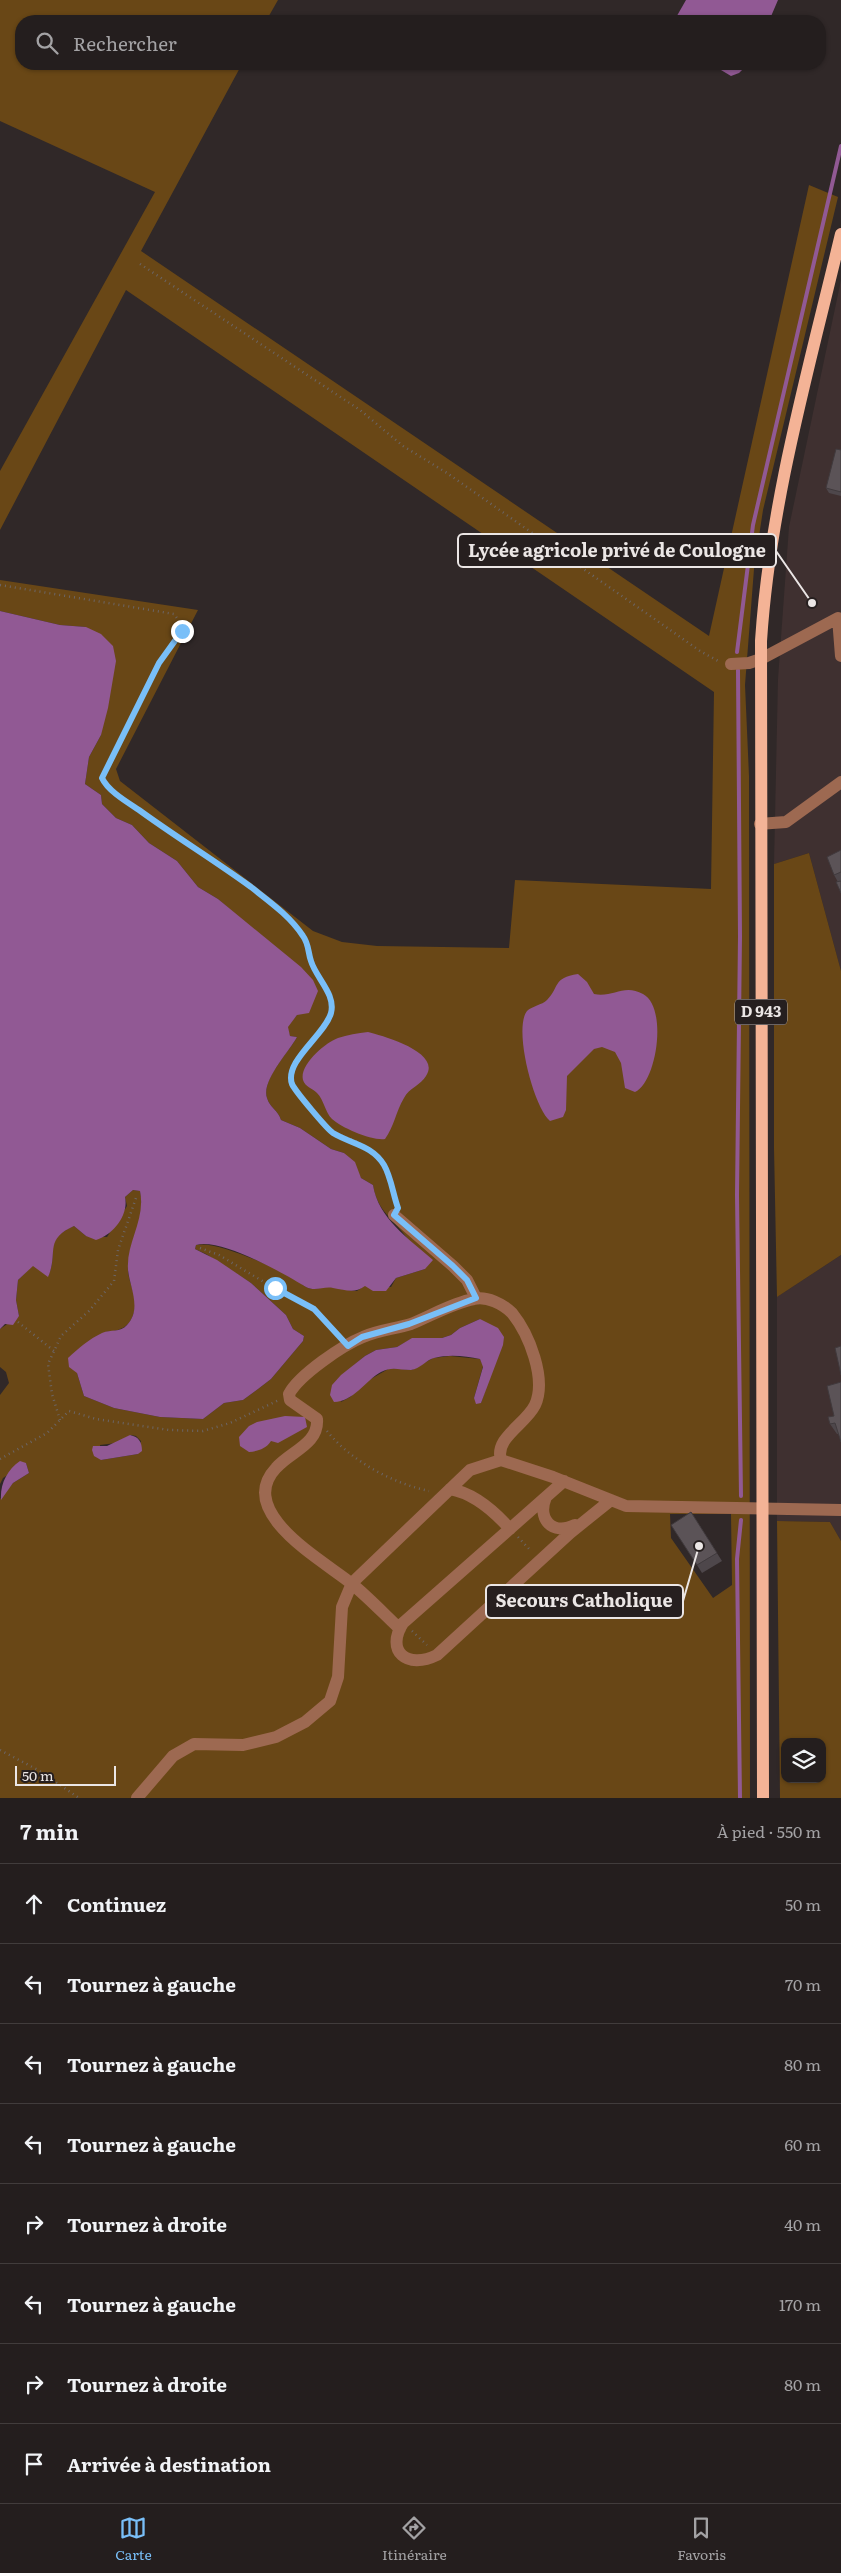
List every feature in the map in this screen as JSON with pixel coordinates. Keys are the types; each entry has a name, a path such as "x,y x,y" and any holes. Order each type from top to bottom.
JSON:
{"main road":[{"name":"D 943","path":"763,1798 761,659 767,572 775,519 841,234"}],"street":[{"path":"731,664 749,663 761,659 840,617 841,656"},
{"path":"760,824 786,822 841,782"},
{"path":"394,1215 467,1280 476,1298"},
{"path":"137,1798 173,1756 194,1744 243,1745 276,1736 305,1722 330,1701 338,1677 342,1607 352,1583 470,1470 502,1443 534,1407 539,1395 534,1353 511,1313 496,1302 476,1298 409,1324 362,1337 315,1368 292,1387 289,1394 290,1400 317,1419 318,1429 316,1436 284,1459 272,1472 267,1487 267,1503 276,1519 305,1550 352,1583 402,1626"},
{"path":"500,1460 498,1453 502,1443"},
{"path":"470,1470 500,1460 564,1481 626,1506 841,1510"},
{"path":"564,1481 402,1626 397,1632 397,1645 402,1655 413,1662 426,1660 437,1654 539,1560 611,1500"},
{"path":"448,1492 461,1491 497,1515 510,1529"},
{"path":"546,1497 542,1508 544,1517 551,1526 560,1529 583,1522"}],"path":[{"path":"140,264 360,410 403,446 447,473 700,651 720,662 731,664"},
{"path":"0,585 174,614 182,625 182,631 159,663 102,778 105,784 130,804 176,837 212,858 281,910 304,936 311,962 327,989 332,1012 324,1028 300,1057 293,1070 292,1082 297,1092 332,1132 358,1142 373,1152 384,1165 398,1208 394,1215"},
{"path":"60,1420 52,1394 48,1364 61,1336 89,1311 114,1281 118,1250 137,1195"},
{"path":"200,1248 219,1255 294,1300 314,1309 348,1346"},
{"path":"18,1322 54,1351"},
{"path":"0,1460 47,1433 69,1410 96,1419 169,1430 203,1431 230,1423 289,1394"},
{"path":"317,1419 334,1439 373,1469 420,1489 448,1492"},
{"path":"510,1529 539,1560"},
{"path":"402,1626 437,1654"},
{"path":"0,1750 38,1770 79,1798"}],"shaded area":[{"path":"0,0 278,0 269,15 15,15 15,70 239,70 141,251 709,636 809,185 838,197 763,510 754,569 745,685 749,776 750,1798 0,1798 0,1499 13,1483 29,1473 26,1463 3,1478 0,1484 0,1395 9,1383 6,1372 0,1367 0,1329 19,1316 16,1300 18,1280 33,1265 48,1276 51,1268 54,1242 57,1237 74,1226 86,1236 107,1237 127,1206 125,1197 133,1190 140,1191 140,1219 128,1267 135,1301 132,1317 130,1322 123,1328 105,1332 77,1373 84,1396 114,1408 160,1417 203,1419 224,1403 243,1400 271,1379 303,1341 304,1336 293,1329 286,1315 251,1283 195,1249 196,1245 217,1246 244,1255 294,1278 311,1289 331,1287 357,1291 365,1285 391,1287 396,1278 425,1269 407,1238 382,1208 373,1185 361,1178 344,1153 331,1149 300,1128 281,1120 268,1101 266,1091 268,1083 297,1037 290,1036 287,1027 297,1015 249,926 218,899 198,887 177,861 149,843 132,825 116,818 102,804 101,795 85,784 89,757 101,735 86,627 60,625 0,611 0,580 198,610 116,769 120,781 313,931 342,942 377,946 509,948 515,880 711,889 714,692 126,290 0,530 0,471 155,192 0,121","holes":["480,1319 496,1358 481,1403 474,1398 483,1366 480,1359 450,1356 433,1358 412,1370 390,1368 369,1380 350,1397 341,1402 354,1365 376,1350 397,1347 413,1338 442,1338","131,1435 136,1436 141,1441 138,1454 101,1460 100,1445 116,1443","670,1514 731,1514 732,1585 713,1598 671,1538"]},
{"path":"686,0 778,0 772,15 677,15"},
{"path":"721,70 742,70 739,73 731,76"},
{"path":"841,280 841,971 809,853 774,864 778,679 789,527"},
{"path":"0,611 60,625 86,627 101,634 113,646 116,661 108,708 101,735 89,757 85,784 101,795 102,804 116,818 132,825 149,843 177,861 198,887 218,899 301,967 313,980 318,991 309,1013 297,1015 288,1027 290,1036 297,1037 268,1083 266,1091 268,1101 281,1120 300,1128 331,1149 344,1153 355,1162 361,1178 373,1185 381,1208 388,1218 405,1236 433,1260 425,1269 396,1278 386,1291 373,1291 365,1286 353,1291 330,1288 313,1289 252,1258 221,1247 207,1244 196,1245 195,1249 217,1260 251,1283 286,1315 293,1329 304,1336 303,1341 271,1379 243,1400 224,1403 203,1419 160,1417 114,1408 84,1396 77,1373 69,1367 68,1358 84,1344 102,1333 121,1329 127,1325 134,1312 134,1298 128,1270 128,1260 140,1212 140,1191 133,1190 125,1197 125,1211 114,1229 108,1234 96,1240 86,1236 74,1226 58,1236 48,1277 33,1266 18,1280 16,1300 19,1316 13,1325 5,1324 0,1329"},
{"path":"809,853 841,971 841,1255 777,1297 774,1148 774,864"},
{"path":"578,974 587,982 594,994 601,995 630,990 643,994 651,1002 657,1028 654,1060 643,1085 635,1092 625,1088 621,1063 615,1052 602,1047 594,1049 567,1076 566,1110 563,1117 550,1121 538,1101 527,1068 522,1034 523,1020 527,1011 547,1000 560,981"},
{"path":"368,1032 409,1046 426,1060 429,1067 424,1079 404,1098 385,1139 365,1136 337,1123 330,1116 319,1096 303,1080 303,1074 309,1061 327,1044 341,1037"},
{"path":"841,1255 841,1541 830,1522 777,1521 777,1297"},
{"path":"480,1319 498,1328 504,1337 503,1345 481,1403 476,1404 474,1398 483,1367 480,1359 457,1356 434,1358 411,1370 385,1370 353,1395 341,1401 334,1402 330,1395 332,1385 341,1375 365,1356 376,1350 397,1347 412,1338 442,1338"},
{"path":"285,1416 305,1417 307,1427 278,1443 271,1441 267,1446 259,1450 249,1452 240,1446 239,1437 249,1426 257,1422"},
{"path":"130,1435 136,1437 141,1443 142,1451 138,1454 101,1460 94,1456 93,1446 107,1446"},
{"path":"20,1461 26,1463 29,1473 13,1483 1,1500 5,1478"},
{"path":"777,1521 830,1522 841,1541 841,1798 780,1798"}],"building":[{"path":"836,449 841,450 841,492 826,488"},
{"path":"841,850 841,872 834,875 827,857"},
{"path":"841,881 841,893 836,882"},
{"path":"841,1346 841,1375 835,1348"},
{"path":"841,1382 841,1442 835,1423 830,1424 828,1417 834,1416 827,1386"},
{"path":"691,1512 717,1553 697,1565 671,1525"}],"waterway":[{"path":"737,652 753,525 841,146"},
{"path":"738,670 740,936 737,1195 741,1496"},
{"path":"740,1798 737,1559 741,1520"}],"place":[{"name":"Lycée agricole privé de Coulogne","path":"812,603"},
{"name":"Secours Catholique","path":"699,1546"}],"route":[{"path":"182,631 159,663 102,778 105,784 130,804 176,837 212,858 281,910 304,936 311,962 327,989 332,1012 324,1028 300,1057 293,1070 292,1082 297,1092 332,1132 358,1142 373,1152 384,1165 398,1208 394,1215 467,1280 476,1298 409,1324 362,1337 348,1346 336,1330 314,1309 294,1300 275,1288"}]}
